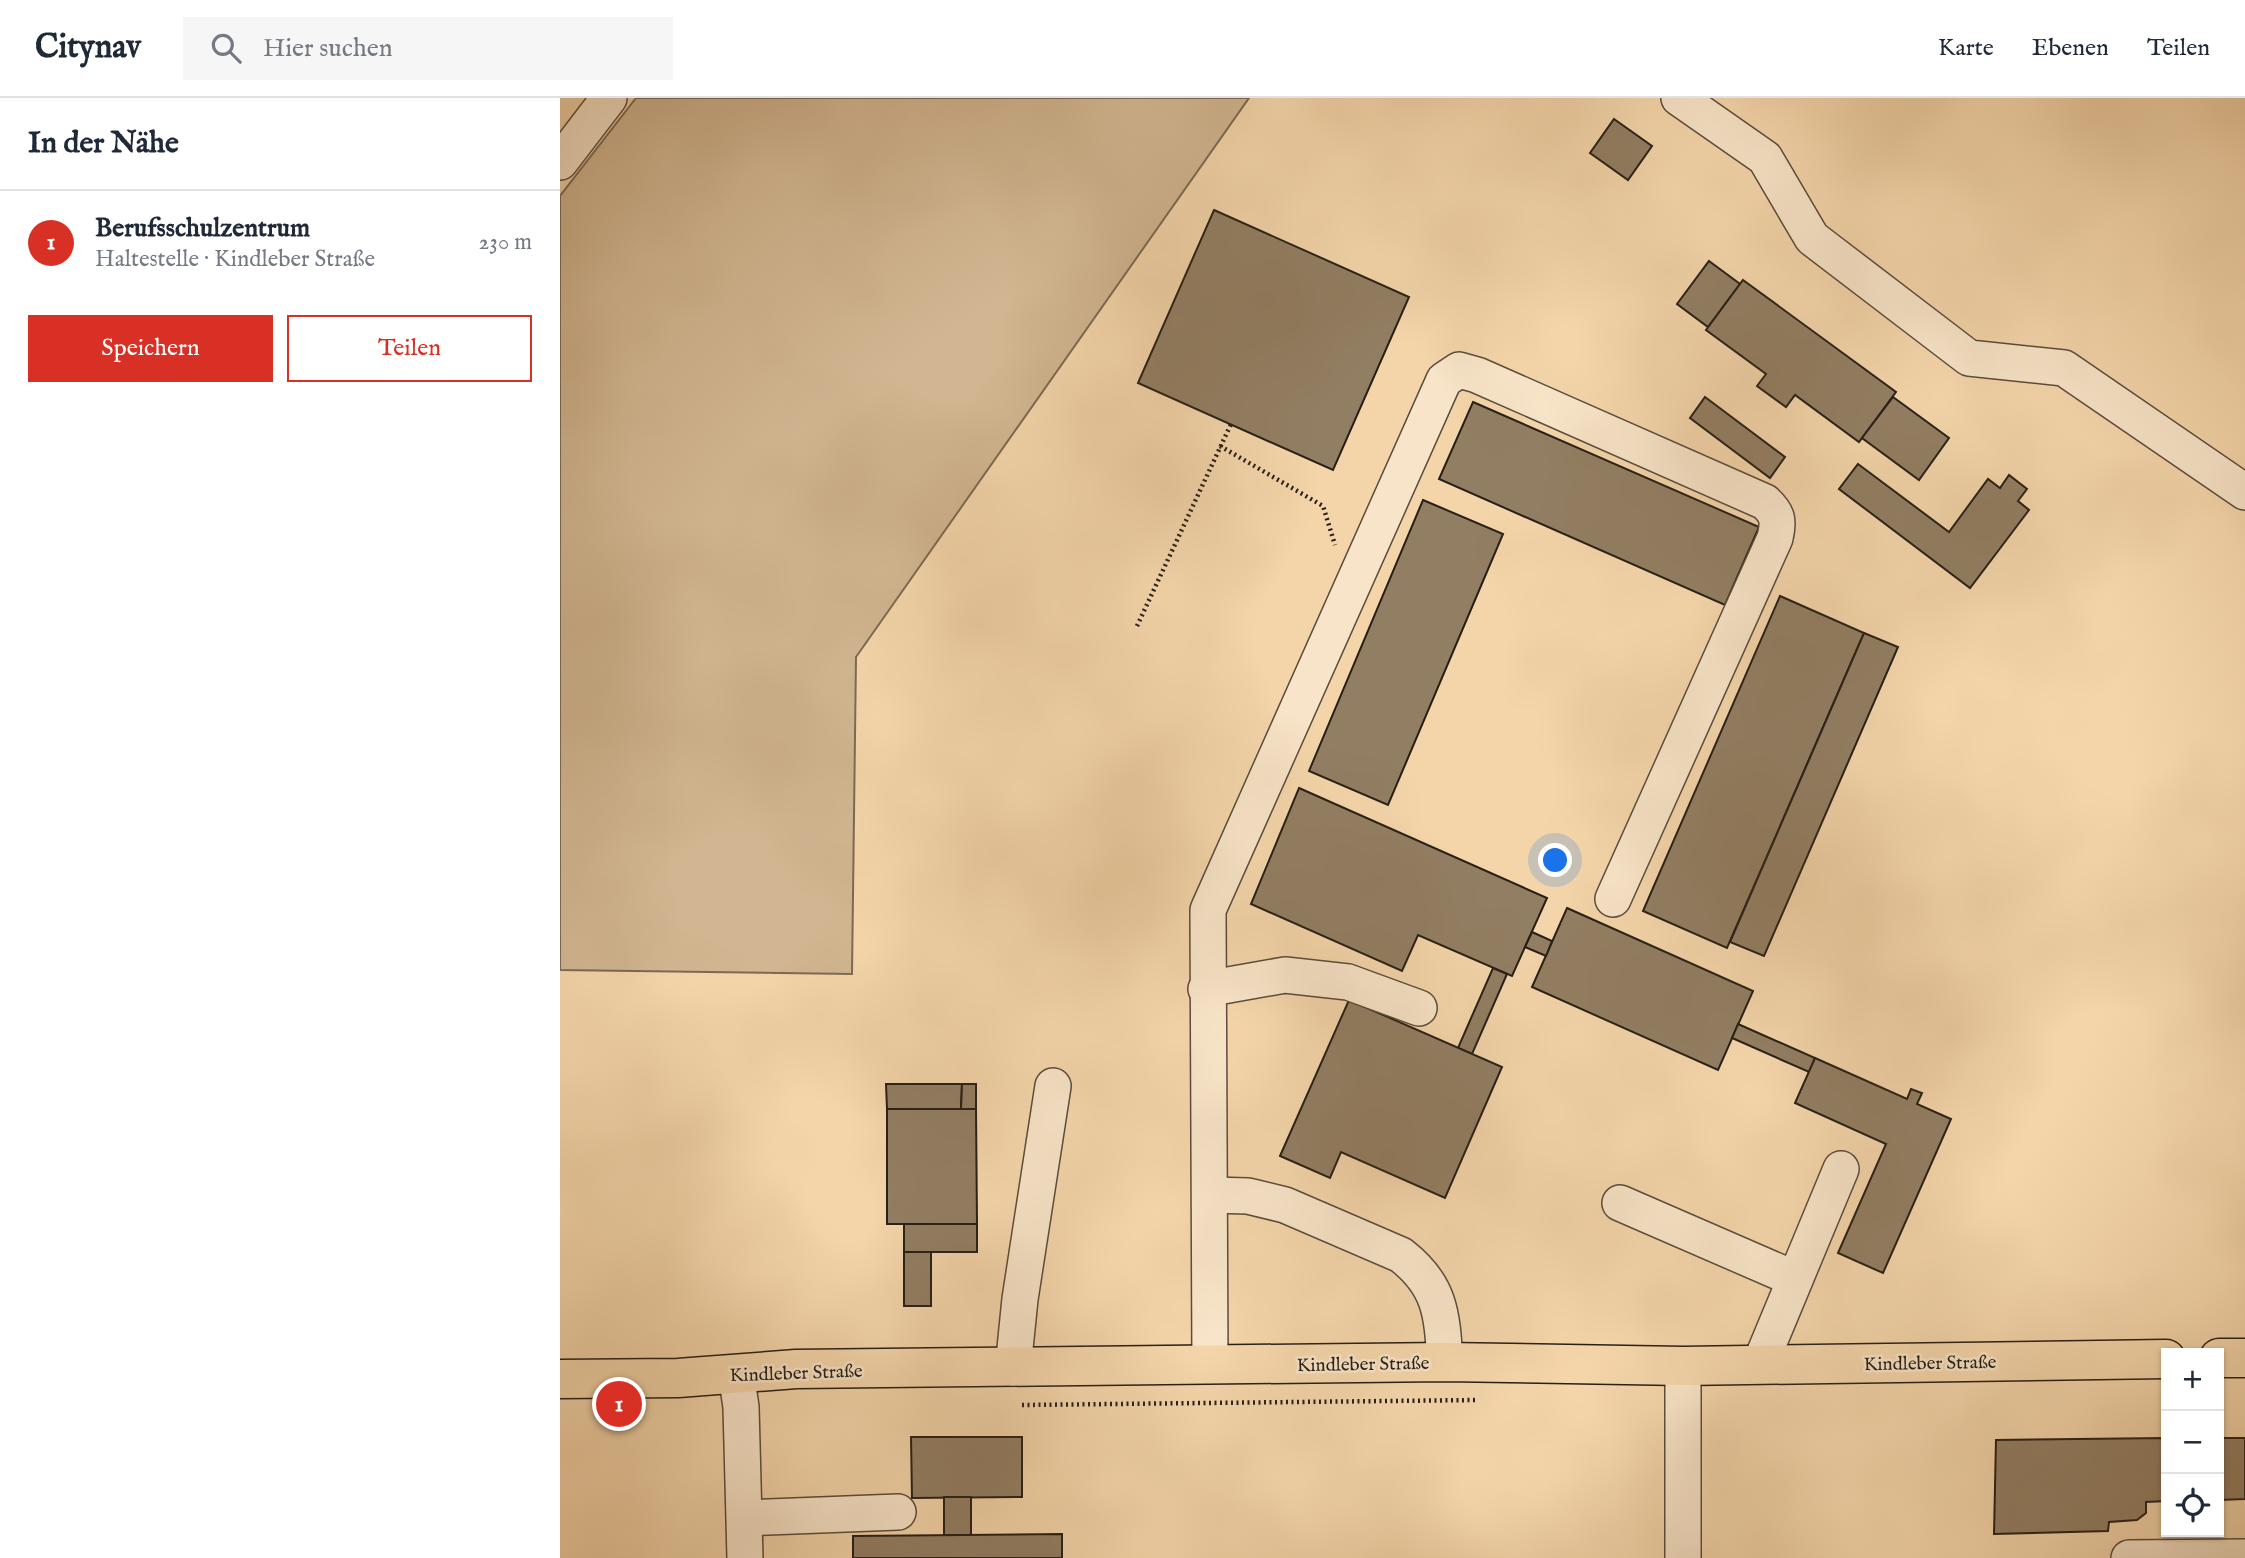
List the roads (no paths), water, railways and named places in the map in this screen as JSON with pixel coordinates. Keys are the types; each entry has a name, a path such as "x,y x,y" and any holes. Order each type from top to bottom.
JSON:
{"main road":[{"path":"2224,1358 2245,1357"},
{"name":"Kindleber Straße","path":"560,1379 678,1378 736,1373 1014,1386 1210,1365 1445,1362 1683,1366 2161,1359"}],"street":[{"path":"560,162 609,98"},
{"path":"1679,98 1765,158 1812,238 1969,358 2064,368 2245,492"},
{"path":"1210,1365 1211,1195 1206,989 1208,910 1444,380 1459,370 1477,375 1752,497 1775,512 1779,523 1775,538 1613,900"},
{"path":"1206,989 1285,975 1348,982 1419,1008"},
{"path":"1014,1386 1020,1299 1053,1086"},
{"path":"1760,1364 1841,1168"},
{"path":"1211,1195 1248,1196 1285,1205 1401,1255 1418,1268 1431,1285 1442,1314 1445,1362"},
{"path":"1620,1203 1795,1279"},
{"path":"1683,1366 1683,1558"},
{"path":"736,1373 741,1407 745,1558"},
{"path":"745,1518 898,1512"},
{"path":"2129,1558 2245,1557"}],"place":[{"name":"Berufsschulzentrum","path":"619,1404"}]}
